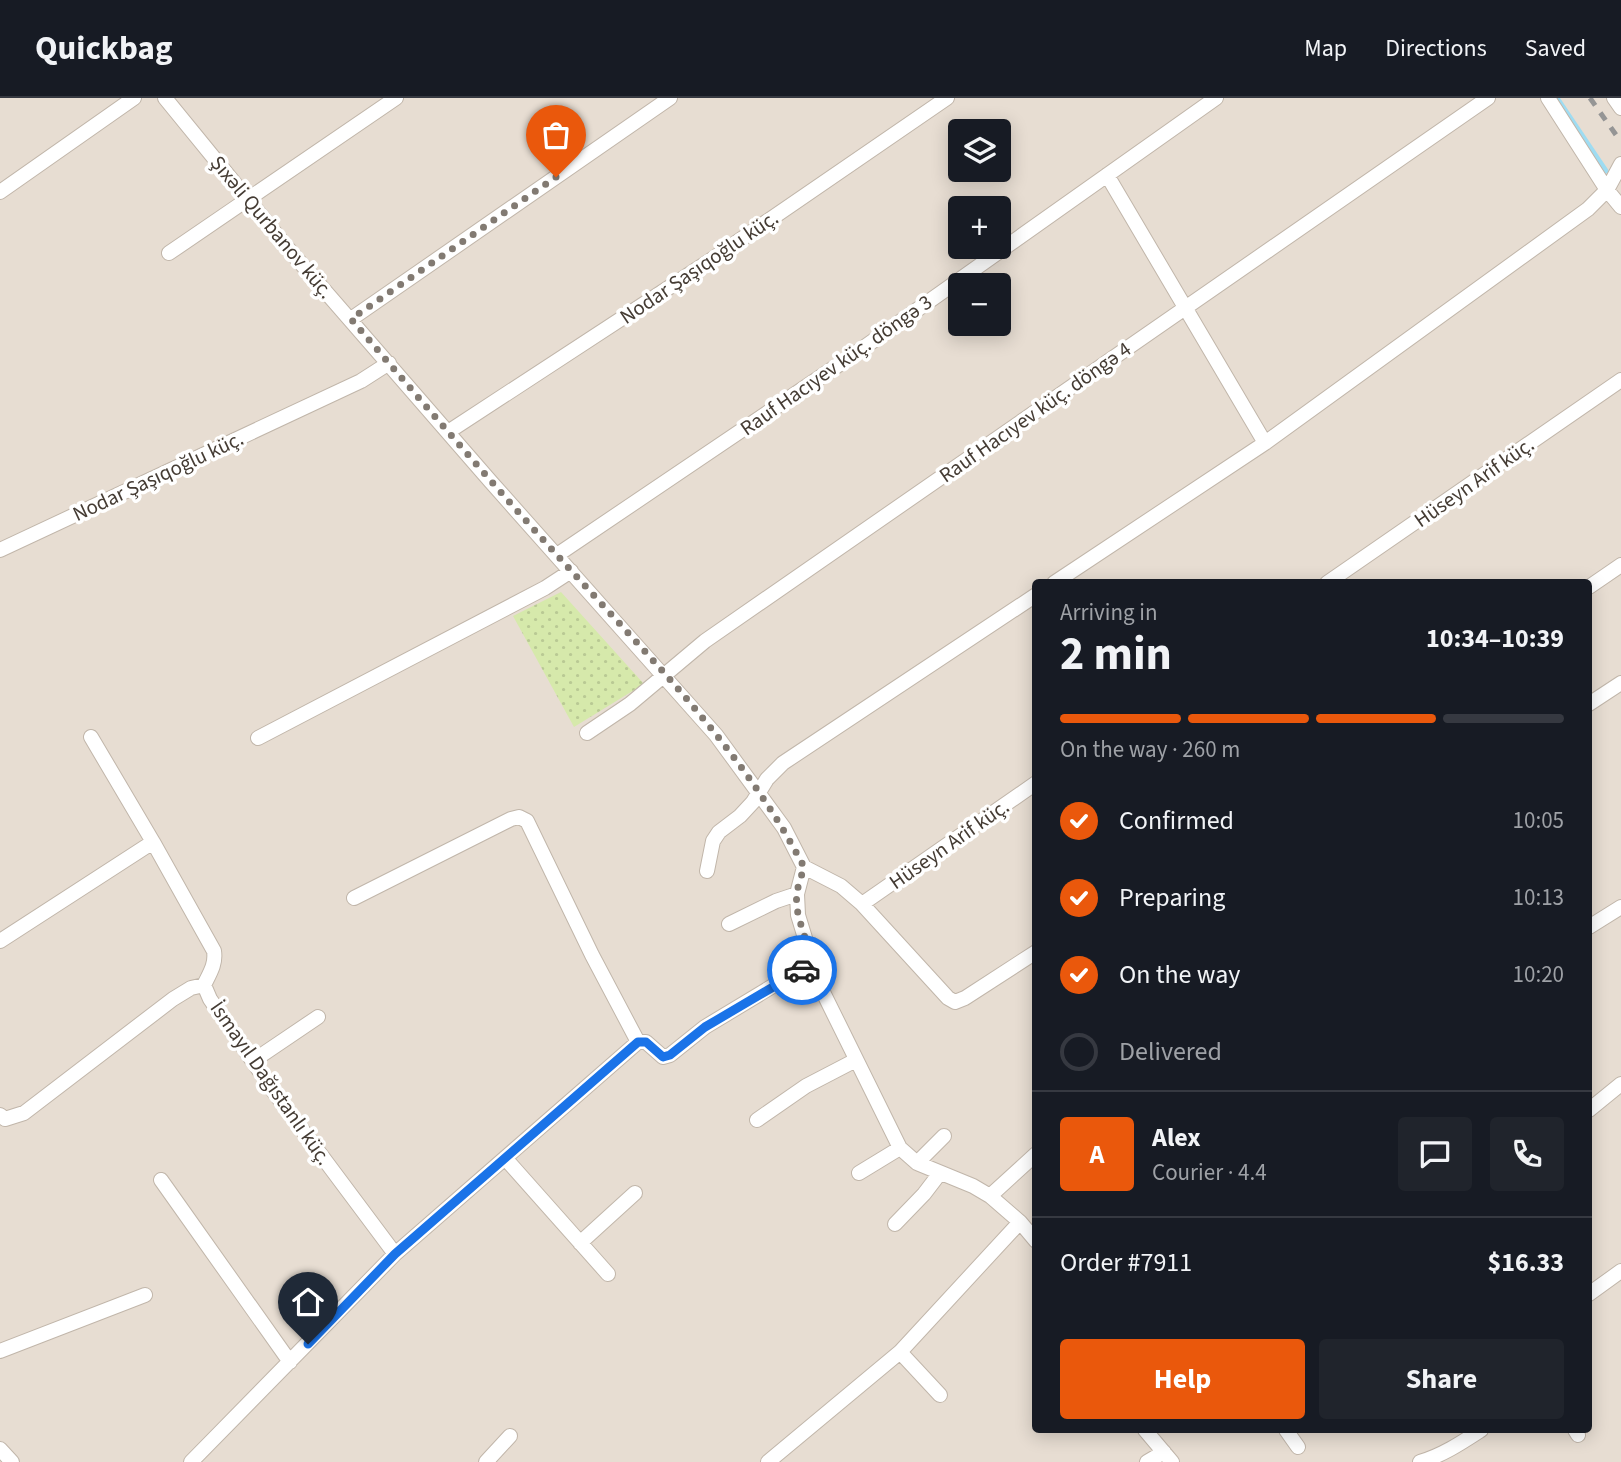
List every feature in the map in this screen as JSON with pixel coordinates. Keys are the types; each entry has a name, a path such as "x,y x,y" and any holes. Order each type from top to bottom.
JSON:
{"street":[{"name":"Şıxəli Qurbanov küç.","path":"165,98 285,245 716,735 784,828 804,867"},
{"path":"169,253 396,98"},
{"path":"351,319 670,98"},
{"name":"Nodar Şaşıqoğlu küç.","path":"449,432 708,262 947,98"},
{"name":"Rauf Hacıyev küç. döngə 3","path":"557,555 856,353 1216,98"},
{"name":"Rauf Hacıyev küç. döngə 4","path":"587,733 666,676 705,641 1488,98"},
{"path":"1548,98 1607,190 1621,207"},
{"path":"1614,98 1621,108"},
{"path":"0,192 130,99"},
{"path":"1060,579 1265,443 1588,209 1607,190 1621,164"},
{"path":"1107,175 1265,443"},
{"name":"Nodar Şaşıqoğlu küç.","path":"0,550 360,381 389,363"},
{"name":"Hüseyn Arif küç.","path":"1333,579 1621,380"},
{"path":"1592,585 1621,565"},
{"path":"258,738 545,588 571,571"},
{"path":"707,871 713,841 719,832 753,802 758,790 783,763 1032,598"},
{"path":"1592,702 1621,683"},
{"name":"İsmayıl Dağıstanlı küç.","path":"91,737 214,951 213,968 205,985 210,999 395,1254"},
{"name":"Hüseyn Arif küç.","path":"862,904 1032,786"},
{"path":"354,898 511,819 519,817 527,821 592,956 638,1042"},
{"path":"0,941 153,842"},
{"path":"1032,955 955,1002 948,998 862,904 832,881 804,867 796,894 798,915 825,1001 900,1148 918,1163 974,1186 990,1196 1032,1236"},
{"path":"729,924 796,894"},
{"path":"1592,924 1621,906"},
{"path":"191,1462 395,1254 638,1042 646,1042 663,1057 670,1055 705,1027 786,978 814,967"},
{"path":"0,1115 5,1119 24,1113 173,999 205,985"},
{"path":"253,1061 317,1017"},
{"path":"757,1120 806,1086 856,1060"},
{"path":"1592,1108 1621,1084"},
{"path":"918,1163 944,1136"},
{"path":"859,1173 900,1148"},
{"path":"505,1158 608,1274"},
{"path":"990,1196 1032,1158"},
{"path":"895,1224 940,1173"},
{"path":"161,1180 290,1362"},
{"path":"580,1242 635,1193"},
{"path":"768,1462 900,1352 1020,1222"},
{"path":"1592,1292 1621,1270"},
{"path":"0,1351 145,1295"},
{"path":"900,1352 940,1395"},
{"path":"1147,1462 1168,1457 1148,1433"},
{"path":"1288,1433 1298,1447"},
{"path":"1420,1462 1437,1457 1476,1433"},
{"path":"486,1462 510,1436"},
{"path":"0,1449 12,1462"}],"shaded area":[{"path":"0,98 1621,98 1621,1462 0,1462"}],"green space":[{"path":"561,592 644,684 574,727 513,616"}],"waterway":[{"path":"1557,98 1606,171"}],"railway":[{"path":"1590,98 1621,142"}],"way so far":[{"path":"556,177 351,319 491,482 666,676 758,790 784,828 804,867 796,894 798,915 814,967 802,970"}],"route":[{"path":"308,1344 395,1254 638,1042 652,1045 657,1054 663,1057 670,1055 705,1027 802,970"}]}
